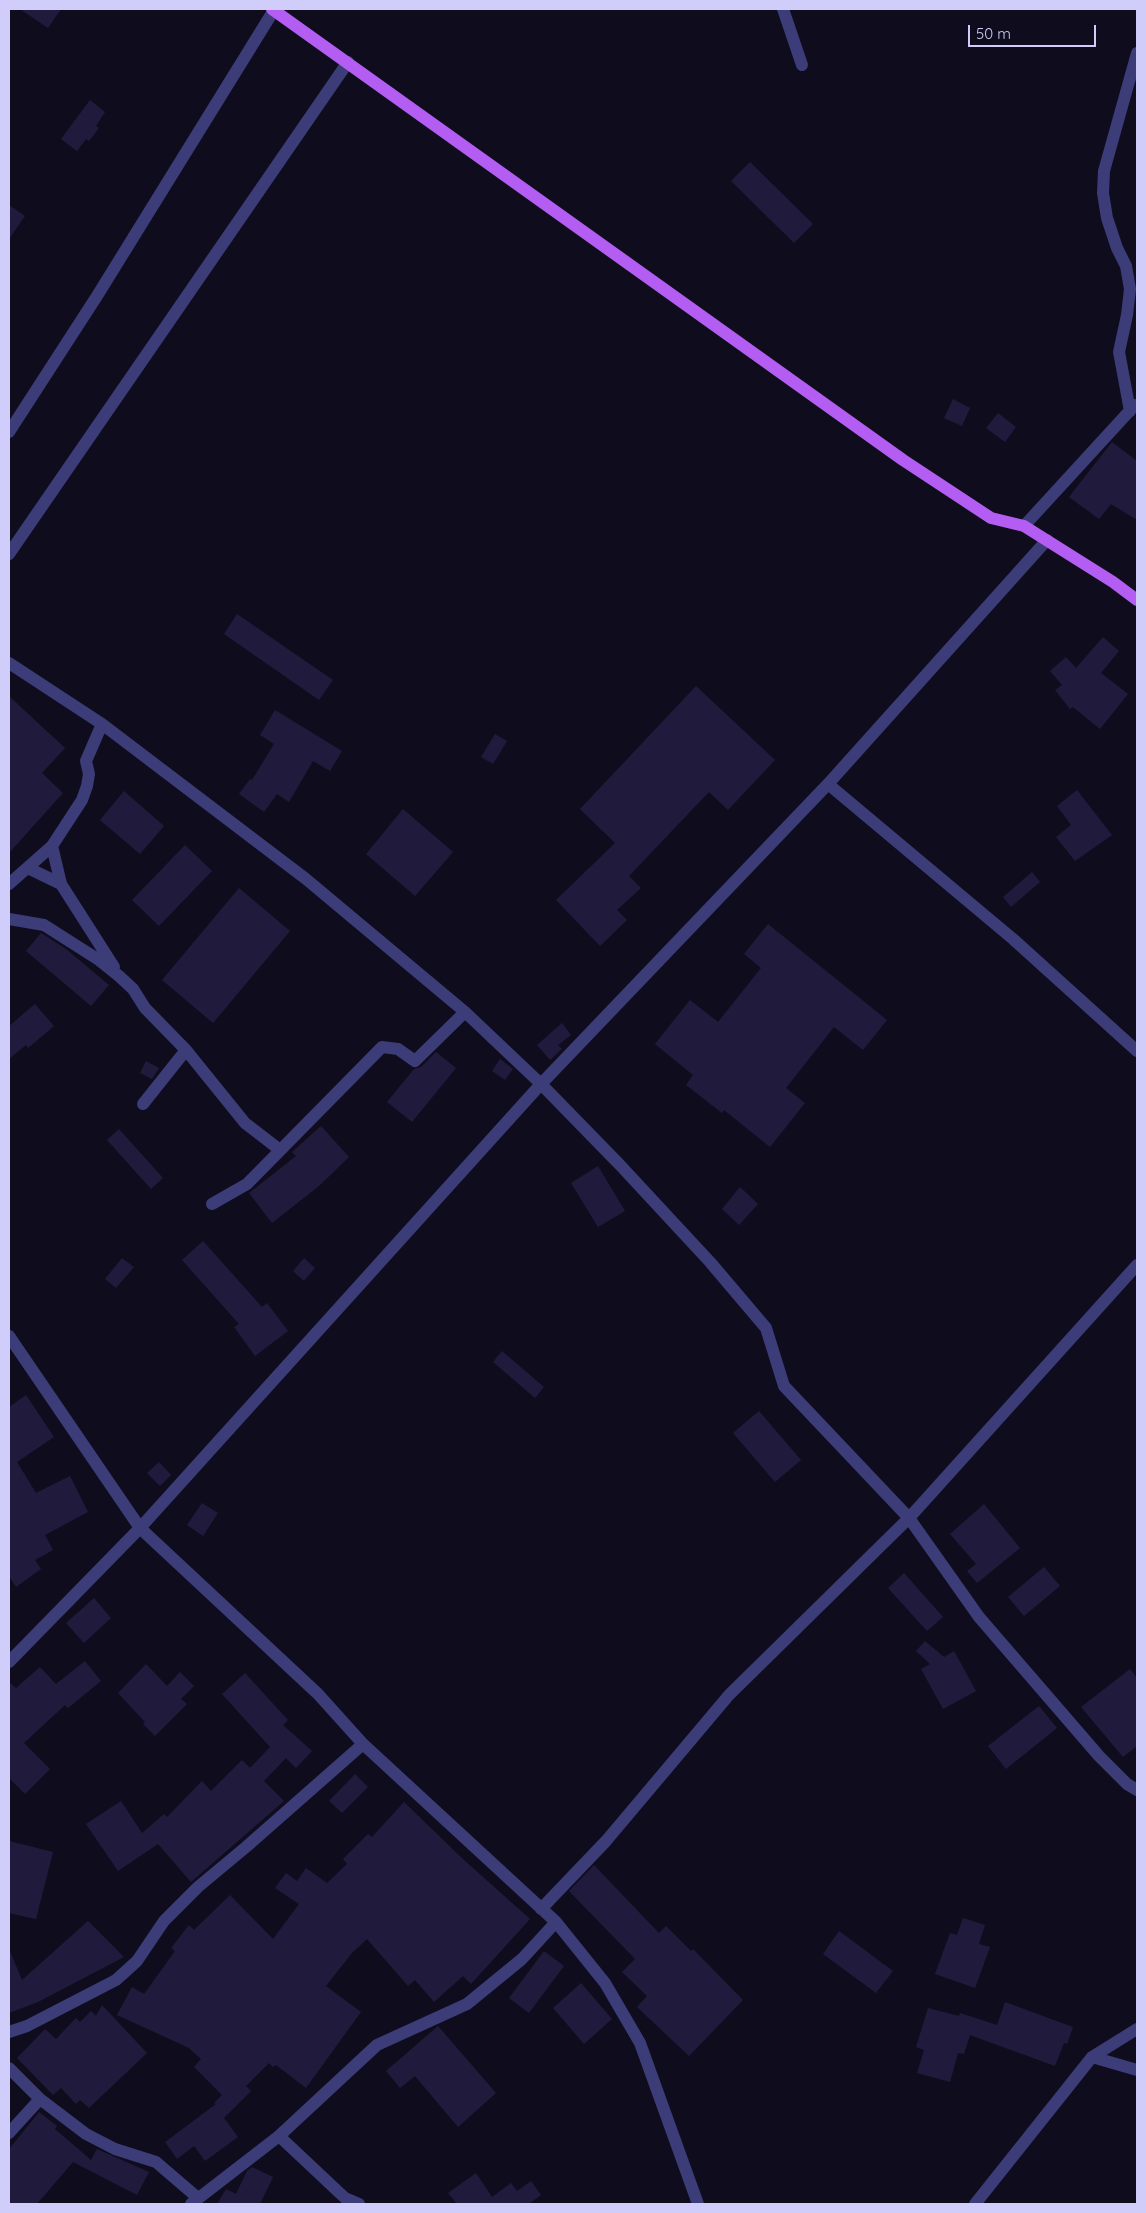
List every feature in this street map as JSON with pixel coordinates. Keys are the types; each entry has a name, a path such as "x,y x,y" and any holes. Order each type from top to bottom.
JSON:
{"main road":[{"path":"273,9 903,460 991,518 1024,526 1137,600"}],"street":[{"path":"9,432 96,296 273,9"},
{"path":"782,9 802,65"},
{"path":"1024,526 1134,407 1119,352 1127,315 1130,289 1126,266 1117,248 1107,218 1103,193 1104,171 1137,53"},
{"path":"9,554 348,62"},
{"path":"9,1662 140,1528 541,1084 828,784 1047,540"},
{"path":"9,663 102,724 306,879 465,1012 541,1084 620,1165 716,1269 766,1328 784,1386 909,1518 979,1617 1099,1756 1127,1784 1137,1790"},
{"path":"9,884 52,846 85,793 89,774 86,761 102,724"},
{"path":"828,784 1013,939 1137,1051"},
{"path":"52,846 61,884 119,976"},
{"path":"28,868 61,884"},
{"path":"9,919 44,925 119,976 133,989 145,1008 186,1050 245,1123 280,1150"},
{"path":"212,1204 247,1184 382,1047 398,1049 414,1061 465,1012"},
{"path":"143,1104 186,1050"},
{"path":"541,1909 606,1841 729,1695 909,1518 1137,1266"},
{"path":"9,1336 140,1528 318,1694 363,1744 556,1922 605,1982 640,2043 698,2204"},
{"path":"9,2032 27,2026 116,1980 137,1961 164,1921 198,1887 246,1848 363,1744"},
{"path":"9,2068 40,2099 86,2134 115,2149 156,2162 194,2201 280,2136 377,2045 467,2004 522,1959 556,1922"},
{"path":"975,2204 1092,2056 1137,2029"},
{"path":"1092,2056 1137,2070"},
{"path":"9,2132 40,2099"},
{"path":"280,2136 345,2198 359,2204"}],"building":[{"path":"20,9 61,9 48,28"},
{"path":"90,100 105,112 96,126 99,128 89,141 86,139 77,151 61,139"},
{"path":"750,162 813,224 794,243 731,181"},
{"path":"9,205 25,216 9,239"},
{"path":"953,399 970,408 962,426 944,418"},
{"path":"998,413 1016,427 1005,442 986,428"},
{"path":"1112,442 1137,461 1137,520 1111,504 1099,519 1069,497"},
{"path":"237,614 333,680 319,700 224,634"},
{"path":"1103,637 1119,651 1101,673 1128,694 1100,729 1073,707 1070,709 1055,690 1062,685 1050,671 1066,657 1076,668"},
{"path":"696,686 775,760 728,810 709,792 629,876 641,888 617,910 627,920 600,946 556,900 615,843 580,809"},
{"path":"9,696 65,748 42,773 63,793 9,853"},
{"path":"275,710 342,751 330,771 313,761 289,802 277,794 264,812 239,794 250,779 252,780 274,744 260,735"},
{"path":"495,734 507,741 493,764 481,757"},
{"path":"1077,790 1112,835 1075,861 1056,837 1071,825 1057,806"},
{"path":"124,791 164,826 140,854 100,820"},
{"path":"403,809 453,852 415,896 366,854"},
{"path":"185,845 212,871 159,926 132,900"},
{"path":"1032,872 1040,882 1011,907 1003,897"},
{"path":"239,888 290,931 213,1023 162,980"},
{"path":"768,924 887,1020 863,1050 834,1027 786,1088 805,1103 770,1147 724,1110 722,1113 686,1085 693,1075 655,1044 690,1000 718,1022 761,968 744,954"},
{"path":"41,933 66,949 109,985 91,1006 26,951"},
{"path":"35,1004 54,1026 28,1048 26,1045 9,1059 9,1026"},
{"path":"562,1023 571,1035 558,1045 562,1049 550,1060 537,1045"},
{"path":"436,1052 456,1068 412,1122 387,1102 414,1069 421,1067"},
{"path":"500,1059 513,1069 505,1080 492,1071"},
{"path":"146,1061 159,1068 152,1079 140,1073"},
{"path":"321,1126 349,1157 319,1186 272,1223 249,1193 296,1156 292,1152"},
{"path":"119,1129 163,1178 151,1189 107,1140"},
{"path":"598,1166 625,1211 598,1227 571,1183"},
{"path":"740,1187 758,1204 739,1225 722,1209"},
{"path":"203,1241 262,1307 267,1303 288,1331 255,1356 234,1327 239,1324 182,1260"},
{"path":"122,1258 134,1267 116,1288 105,1279"},
{"path":"304,1258 315,1268 304,1281 293,1271"},
{"path":"502,1351 544,1387 535,1398 493,1362"},
{"path":"26,1395 54,1437 17,1462 36,1493 70,1476 88,1512 45,1535 53,1550 35,1560 41,1569 16,1587 9,1576 9,1407"},
{"path":"759,1411 801,1460 775,1482 733,1433"},
{"path":"159,1462 171,1475 160,1486 147,1473"},
{"path":"202,1503 218,1513 203,1536 187,1525"},
{"path":"984,1504 1020,1548 977,1583 967,1571 976,1564 950,1534"},
{"path":"1044,1567 1060,1586 1024,1616 1008,1597"},
{"path":"904,1573 943,1617 927,1631 888,1588"},
{"path":"94,1598 111,1618 84,1643 66,1623"},
{"path":"925,1641 944,1657 954,1651 976,1691 943,1709 921,1669 930,1664 916,1651"},
{"path":"85,1661 101,1681 68,1708 65,1705 24,1743 50,1769 25,1794 9,1778 9,1682 16,1688 40,1667 56,1684"},
{"path":"146,1664 167,1686 180,1672 194,1686 181,1699 187,1704 155,1736 143,1724 145,1722 118,1693"},
{"path":"1130,1669 1137,1678 1137,1746 1123,1757 1081,1707"},
{"path":"245,1673 288,1720 283,1725 312,1751 296,1768 286,1758 264,1781 284,1801 191,1882 158,1844 118,1871 86,1824 121,1801 142,1833 164,1814 167,1817 202,1781 211,1791 242,1760 250,1768 270,1747 222,1694"},
{"path":"1039,1706 1057,1728 1006,1769 988,1746"},
{"path":"355,1774 368,1787 342,1813 329,1801"},
{"path":"404,1802 464,1860 530,1919 471,1984 463,1976 434,2002 415,1980 408,1986 367,1939 352,1953 326,1986 361,2012 306,2088 276,2065 273,2067 269,2063 246,2086 251,2091 224,2118 238,2137 205,2161 194,2146 177,2159 165,2142 216,2104 214,2103 222,2095 194,2067 201,2059 189,2048 117,2015 132,1987 144,1994 175,1951 171,1948 189,1925 194,1930 230,1895 273,1939 299,1904 275,1888 286,1873 297,1881 306,1868 327,1883 347,1864 343,1859 368,1834 372,1837"},
{"path":"9,1841 53,1852 36,1919 9,1913"},
{"path":"594,1865 659,1933 666,1926 691,1951 693,1949 743,2000 689,2056 637,2007 647,1996 622,1972 635,1959 569,1891"},
{"path":"963,1918 985,1925 979,1944 990,1947 975,1988 935,1974 950,1933 957,1935"},
{"path":"88,1921 124,1957 38,2002 9,2013 9,1949 22,1980"},
{"path":"839,1931 893,1971 876,1993 823,1954"},
{"path":"544,1951 564,1966 529,2013 509,1998"},
{"path":"581,1983 612,2019 584,2044 553,2008"},
{"path":"1005,2002 1073,2027 1067,2044 1064,2043 1055,2066 970,2035 964,2054 958,2053 950,2082 917,2073 924,2050 916,2047 928,2008 959,2016 960,2013 997,2025"},
{"path":"102,2005 147,2053 89,2108 80,2100 76,2104 61,2088 53,2095 17,2058 45,2029 56,2039 76,2018 80,2022 91,2011 96,2016"},
{"path":"438,2026 496,2093 458,2127 415,2076 400,2088 386,2071"},
{"path":"39,2112 57,2126 55,2129 91,2160 97,2149 149,2172 137,2195 73,2162 37,2204 9,2204 9,2149"},
{"path":"252,2167 273,2177 260,2204 217,2204 226,2189 236,2194 247,2171"},
{"path":"476,2173 492,2197 511,2183 517,2191 531,2181 541,2195 529,2204 457,2204 448,2193"}]}
